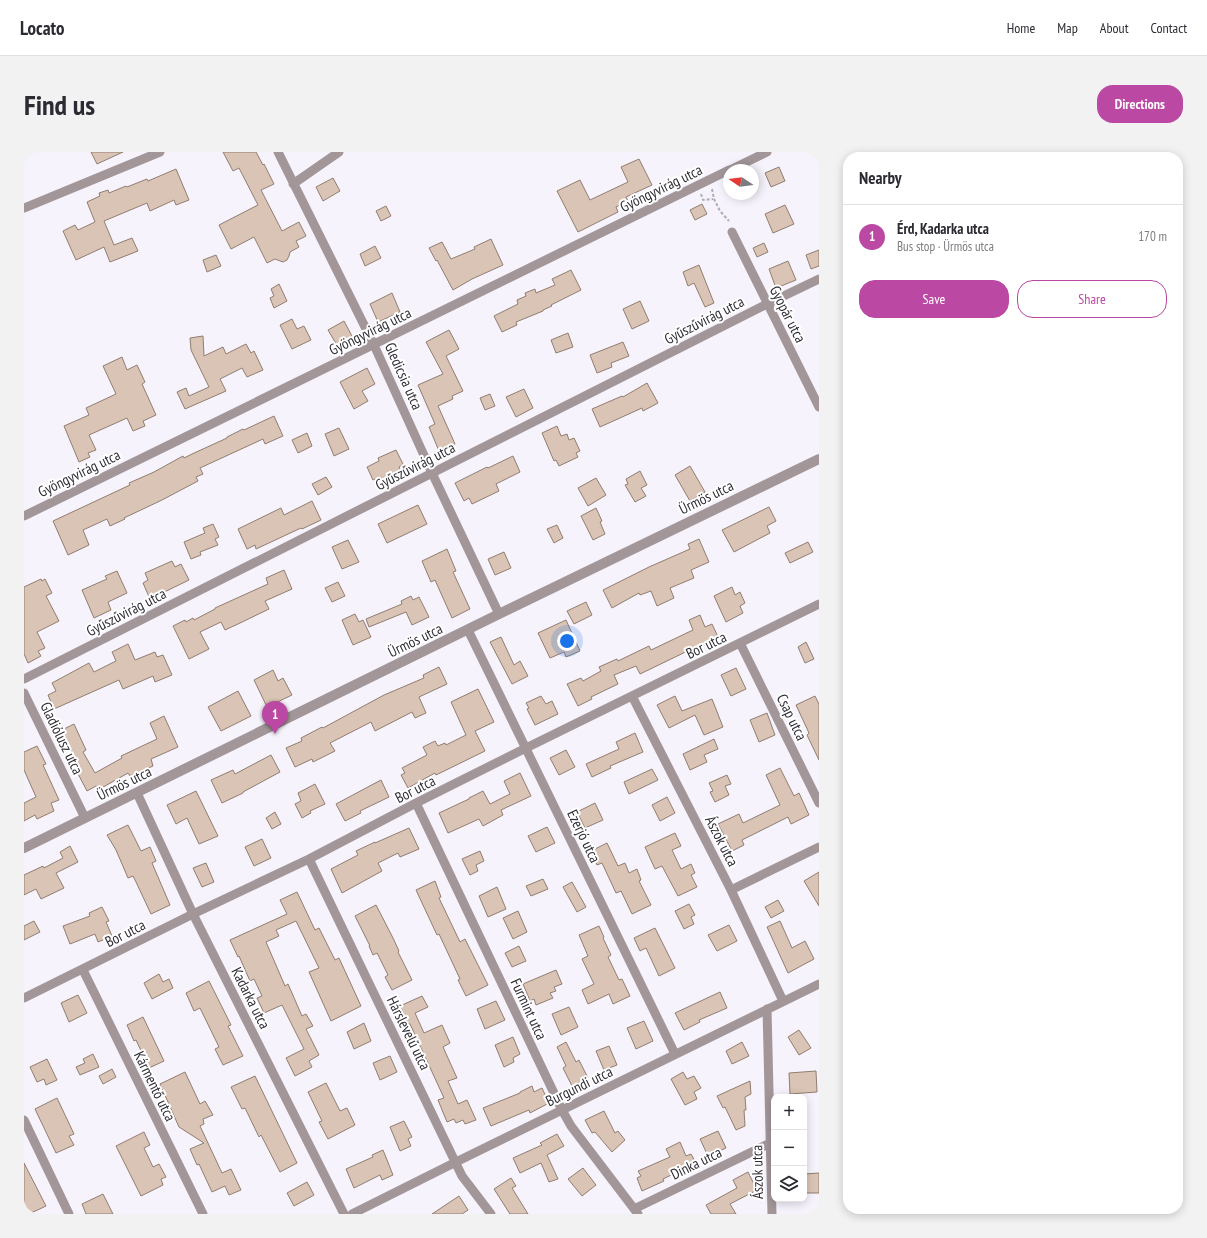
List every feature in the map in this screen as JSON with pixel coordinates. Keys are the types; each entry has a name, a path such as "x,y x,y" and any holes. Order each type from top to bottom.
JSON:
{"street":[{"path":"24,208 160,152"},
{"name":"Gledicsia utca","path":"278,152 374,344 432,473 499,614"},
{"path":"293,184 339,152"},
{"name":"Gyöngyvirág utca","path":"742,164 767,152"},
{"name":"Gyöngyvirág utca","path":"24,516 723,173"},
{"name":"Gyopár utca","path":"732,232 819,408"},
{"name":"Gyűszűvirág utca","path":"24,679 819,279"},
{"name":"Ürmös utca","path":"24,848 499,614 819,459"},
{"name":"Bor utca","path":"24,998 193,914 309,860 526,748 819,604"},
{"name":"Ezerjó utca","path":"468,630 675,1054"},
{"name":"Csap utca","path":"740,643 819,803"},
{"name":"Gladiólusz utca","path":"24,693 85,818"},
{"name":"Ászok utca","path":"632,696 731,890 783,1001"},
{"name":"Kadarka utca","path":"137,793 193,914 344,1214"},
{"name":"Furmint utca","path":"416,804 562,1110 571,1126 636,1212"},
{"path":"731,890 819,847"},
{"name":"Hárslevelű utca","path":"309,860 462,1176 491,1214"},
{"name":"Kármentő utca","path":"83,970 203,1214"},
{"name":"Burgundi utca","path":"352,1214 819,984"},
{"name":"Ászok utca","path":"767,1009 772,1214"},
{"path":"24,1120 69,1214"},
{"name":"Dinka utca","path":"636,1212 770,1143"}],"path":[{"path":"714,199 720,211 730,222"}],"building":[{"path":"91,152 123,152 97,164"},
{"path":"223,152 256,152 274,184 261,190 282,231 299,222 306,236 296,241 299,247 290,252 287,260 283,262 275,259 267,263 254,237 231,249 219,225 258,205 239,168 233,171"},
{"path":"639,159 652,185 626,197 628,201 616,207 618,212 578,232 557,191 580,180 590,200 628,182 621,167"},
{"path":"779,167 785,181 771,187 765,173"},
{"path":"176,169 189,200 176,205 174,200 150,211 147,203 104,221 114,245 132,238 138,251 110,262 104,247 76,260 63,231 75,225 78,230 95,222 87,202 100,196 99,193 108,190 109,193 147,179 148,181"},
{"path":"333,178 340,191 323,201 316,187"},
{"path":"702,204 707,214 695,220 690,210"},
{"path":"785,205 794,224 773,233 765,214"},
{"path":"386,206 391,216 381,221 376,211"},
{"path":"491,239 503,265 472,279 453,290 429,248 442,242 451,259 475,249 474,247"},
{"path":"764,243 768,252 757,257 753,248"},
{"path":"375,246 381,258 365,266 360,254"},
{"path":"819,250 819,266 811,269 806,255"},
{"path":"216,255 221,266 207,272 203,260"},
{"path":"788,261 796,280 776,288 769,269"},
{"path":"699,265 714,303 705,307 694,283 688,286 683,272"},
{"path":"571,270 581,290 551,305 552,306 543,311 516,322 517,325 502,332 494,316 518,304 517,300 526,296 525,293 535,289 536,293 555,285 552,279"},
{"path":"279,284 287,301 274,308 270,298 274,296 271,289"},
{"path":"392,293 400,312 378,322 370,304"},
{"path":"640,301 649,321 632,329 623,309"},
{"path":"292,319 297,329 304,326 311,340 292,349 280,325"},
{"path":"344,321 353,338 338,347 328,330"},
{"path":"449,330 459,349 446,356 463,391 452,396 453,399 438,406 455,444 439,451 429,427 435,424 418,385 443,374 426,342"},
{"path":"568,333 573,347 556,353 551,340"},
{"path":"203,336 204,356 223,347 226,354 246,344 251,353 254,351 263,370 247,377 242,368 220,379 226,391 185,409 177,392 186,388 189,396 209,387 191,350 190,338"},
{"path":"623,342 629,356 611,363 612,367 597,373 590,355"},
{"path":"122,357 127,370 137,365 145,382 142,384 156,415 143,421 145,426 133,431 127,418 89,435 96,450 88,453 90,457 79,462 64,426 89,415 86,408 116,394 103,366"},
{"path":"367,368 375,384 362,391 368,401 354,409 340,382"},
{"path":"647,383 658,403 643,411 642,408 600,427 592,409 622,396 623,397"},
{"path":"524,389 533,408 516,417 506,397"},
{"path":"490,394 495,406 485,410 480,398"},
{"path":"274,416 283,436 265,444 263,439 200,468 203,474 196,477 198,481 124,518 125,519 110,526 107,519 83,530 89,545 68,555 53,521 130,485 129,483 154,472 183,456 184,458 243,429 244,430"},
{"path":"557,426 561,436 567,434 569,440 574,438 580,451 576,453 578,457 559,466 556,460 554,461 542,433"},
{"path":"339,428 349,449 334,456 325,434"},
{"path":"307,433 312,446 298,453 292,440"},
{"path":"396,450 403,464 399,467 401,472 383,481 381,477 373,480 367,467 379,461 378,458"},
{"path":"513,456 520,472 496,484 499,491 472,504 469,498 464,501 455,483"},
{"path":"690,466 705,492 690,501 675,475"},
{"path":"640,471 647,485 641,488 646,496 635,502 625,485 628,484 626,479"},
{"path":"326,477 332,487 318,495 312,484"},
{"path":"596,478 606,495 588,506 578,488"},
{"path":"312,501 321,520 256,549 255,545 247,549 238,529 281,508 284,515"},
{"path":"418,505 427,524 387,543 378,524"},
{"path":"769,507 776,521 767,526 770,533 734,552 722,530"},
{"path":"596,508 602,521 600,522 605,534 593,540 581,516"},
{"path":"213,524 219,537 215,539 218,545 200,552 201,555 191,559 184,542 205,533 203,528"},
{"path":"557,525 563,538 554,543 547,529"},
{"path":"699,539 709,562 691,570 694,578 670,588 674,598 657,606 651,591 640,595 639,593 612,608 603,590 690,549 688,544"},
{"path":"348,540 359,562 342,569 332,547"},
{"path":"808,542 813,552 790,563 785,553"},
{"path":"447,549 456,571 453,572 470,609 452,618 435,580 431,582 422,561"},
{"path":"504,552 511,568 495,575 488,559"},
{"path":"172,561 175,567 181,564 189,580 150,599 143,583 148,580 145,573"},
{"path":"284,570 292,589 265,601 269,609 238,624 225,630 221,622 200,632 209,649 189,659 173,626 185,620 186,622 193,618 194,620 215,608 268,584 266,578"},
{"path":"117,571 127,593 108,602 111,610 94,618 82,590 107,579 105,576"},
{"path":"41,579 42,581 45,579 52,593 46,596 59,621 37,632 45,648 38,651 41,656 28,663 24,654 24,587"},
{"path":"338,582 345,596 332,602 325,588"},
{"path":"732,587 735,595 740,592 745,603 740,606 743,613 726,622 714,596"},
{"path":"411,596 413,600 419,597 429,617 412,625 406,612 369,627 366,619 402,604 401,601"},
{"path":"586,602 592,615 574,624 567,611"},
{"path":"355,614 359,622 363,620 371,637 353,645 342,620"},
{"path":"700,615 705,627 712,624 719,639 701,647 700,645 640,674 636,666 614,675 618,684 591,697 592,699 578,706 567,684 581,678 583,681 601,671 599,667 617,659 618,661 649,646 651,650 693,630 689,620"},
{"path":"566,620 580,651 566,657 564,652 550,658 538,633"},
{"path":"501,637 514,665 520,661 528,676 512,684 490,642"},
{"path":"806,642 814,659 805,663 798,647"},
{"path":"128,644 135,660 155,652 157,657 163,655 172,675 155,682 153,676 123,689 119,680 54,709 48,695 56,691 52,683 89,663 94,672 116,661 112,652"},
{"path":"439,667 447,684 419,697 426,713 415,718 412,712 375,731 371,722 330,743 335,751 313,762 312,759 295,767 286,748 302,741 301,738 322,727 323,728 384,695 424,678 423,675"},
{"path":"736,668 746,689 731,696 721,675"},
{"path":"273,670 278,681 283,678 292,695 267,707 254,680"},
{"path":"478,689 494,722 475,731 485,751 436,775 435,773 408,788 401,775 405,773 402,768 427,755 423,747 435,741 438,746 445,743 446,745 466,735 451,702"},
{"path":"238,691 251,716 221,731 208,707"},
{"path":"541,696 546,704 552,701 558,714 535,725 527,709 529,708 526,703"},
{"path":"675,696 682,711 712,699 723,727 704,735 695,715 669,728 657,705"},
{"path":"815,696 819,704 819,760 807,735 809,733 796,705"},
{"path":"767,713 775,735 759,742 750,720"},
{"path":"164,716 178,747 151,759 153,766 130,776 128,773 98,790 96,786 87,791 76,770 79,768 70,747 65,749 61,740 65,738 62,730 74,724 86,750 83,752 95,773 122,758 121,756 157,739 150,723"},
{"path":"635,733 643,752 610,766 611,768 592,777 586,764 619,749 616,742"},
{"path":"714,739 718,749 704,755 707,762 690,770 683,754"},
{"path":"37,746 46,764 43,765 59,800 51,803 54,811 37,819 35,815 24,821 24,803 36,797 24,770 24,752"},
{"path":"566,750 575,767 559,775 550,758"},
{"path":"271,755 280,772 222,803 211,780 233,770 235,774"},
{"path":"780,768 794,796 799,793 809,815 791,824 788,817 742,840 744,845 732,851 718,824 739,814 743,823 780,805 766,775"},
{"path":"652,769 658,780 629,794 624,782"},
{"path":"520,773 531,796 501,810 503,815 483,826 479,819 448,833 439,813 483,791 490,804 510,794 504,781"},
{"path":"727,775 731,784 725,786 729,795 715,802 710,792 713,791 709,783"},
{"path":"381,780 389,797 360,811 361,813 345,821 336,804"},
{"path":"315,784 325,804 310,811 311,813 302,818 295,804 301,801 298,793"},
{"path":"196,791 218,836 199,844 187,818 176,824 167,805"},
{"path":"667,797 675,813 660,821 652,805"},
{"path":"595,803 603,820 585,828 577,812"},
{"path":"275,812 281,824 272,829 266,818"},
{"path":"128,825 141,851 150,847 156,861 152,863 170,905 151,914 133,876 128,878 116,850 107,835"},
{"path":"547,827 555,843 536,852 528,836"},
{"path":"409,828 419,849 400,857 398,853 378,863 382,871 342,893 331,869 358,855 356,851"},
{"path":"675,833 681,846 672,850 681,869 691,864 695,873 691,875 697,887 678,896 662,866 655,869 645,847"},
{"path":"262,839 271,858 254,866 245,847"},
{"path":"607,843 618,866 625,863 629,873 637,869 641,880 639,881 651,905 632,914 621,891 616,893 602,863 597,865 591,851"},
{"path":"70,846 78,862 56,873 64,888 41,899 36,889 24,895 24,875 43,866 44,868 63,858 60,852"},
{"path":"480,851 484,861 476,865 478,871 470,875 462,859"},
{"path":"206,863 214,882 202,887 193,868"},
{"path":"819,872 819,906 804,881"},
{"path":"543,879 548,889 531,896 526,886"},
{"path":"435,881 441,897 439,898 460,942 465,939 488,985 466,996 458,980 460,979 439,934 437,935 416,890"},
{"path":"572,882 586,907 577,912 563,887"},
{"path":"497,887 506,909 488,917 479,896"},
{"path":"297,892 315,930 319,928 335,960 339,958 361,1006 331,1021 309,972 319,968 296,921 276,930 279,936 266,942 285,986 288,984 302,1016 306,1014 313,1026 306,1029 319,1055 309,1061 312,1067 295,1076 286,1058 304,1049 282,1005 264,1013 257,998 262,996 254,979 250,981 230,940 287,914 280,900"},
{"path":"778,900 784,911 771,918 765,907"},
{"path":"689,904 695,915 691,917 694,924 684,929 675,911"},
{"path":"376,905 412,980 392,990 385,977 388,975 377,953 373,955 355,916"},
{"path":"102,907 109,921 106,922 112,936 98,942 95,934 70,944 63,926 90,916 89,913"},
{"path":"518,911 527,932 513,939 503,918"},
{"path":"34,921 40,932 24,940 24,926"},
{"path":"780,921 792,948 805,941 814,959 788,973 767,927"},
{"path":"729,925 737,941 717,951 708,935"},
{"path":"599,926 611,955 608,957 619,980 622,979 630,996 613,1004 609,994 588,1004 582,990 594,984 582,959 588,956 579,935"},
{"path":"655,928 675,968 659,976 646,948 640,951 634,938"},
{"path":"519,946 526,961 512,967 505,953"},
{"path":"556,970 562,984 554,987 556,991 550,993 553,998 536,1005 534,999 530,1001 523,984"},
{"path":"159,974 163,982 169,979 173,988 152,999 144,983"},
{"path":"209,981 231,1025 228,1026 243,1056 223,1065 215,1049 219,1047 200,1008 194,1011 186,993"},
{"path":"720,992 727,1008 699,1020 700,1022 684,1030 675,1013"},
{"path":"78,995 87,1013 69,1022 61,1003"},
{"path":"422,996 428,1007 415,1013 424,1033 442,1025 450,1043 443,1047 457,1078 448,1081 458,1104 467,1100 476,1120 465,1124 463,1120 456,1123 454,1119 447,1122 438,1100 444,1098 410,1024 408,1024 400,1006"},
{"path":"496,1001 505,1020 485,1029 477,1009"},
{"path":"569,1007 578,1027 561,1035 552,1014"},
{"path":"143,1017 164,1061 149,1068 127,1025"},
{"path":"644,1021 653,1041 636,1049 627,1028"},
{"path":"364,1023 371,1041 354,1049 347,1032"},
{"path":"799,1030 811,1048 799,1055 788,1037"},
{"path":"513,1037 520,1054 513,1058 514,1062 504,1067 495,1045"},
{"path":"566,1042 576,1062 579,1060 588,1078 572,1086 563,1068 566,1066 557,1047"},
{"path":"742,1042 749,1056 732,1064 726,1051"},
{"path":"609,1046 617,1065 604,1070 596,1051"},
{"path":"93,1054 99,1067 80,1075 76,1067 85,1063 83,1059"},
{"path":"390,1056 397,1072 380,1080 373,1063"},
{"path":"47,1059 57,1080 46,1085 44,1079 37,1082 30,1067"},
{"path":"112,1069 116,1077 103,1084 99,1076"},
{"path":"816,1071 817,1092 790,1094 789,1073"},
{"path":"185,1072 200,1104 205,1101 213,1115 203,1119 204,1124 200,1126 222,1173 231,1169 241,1190 229,1195 225,1186 212,1192 190,1149 204,1143 179,1127 160,1084"},
{"path":"683,1072 687,1079 694,1076 701,1088 694,1092 697,1099 685,1105 671,1079"},
{"path":"255,1076 297,1163 280,1172 261,1135 259,1137 245,1108 242,1109 231,1087"},
{"path":"750,1081 751,1094 745,1097 745,1126 736,1130 725,1107 723,1108 717,1096"},
{"path":"326,1083 340,1111 347,1108 355,1125 328,1139 319,1122 322,1121 308,1092"},
{"path":"532,1086 534,1092 542,1088 549,1103 530,1113 529,1110 491,1126 483,1108 520,1093"},
{"path":"57,1098 74,1134 69,1136 74,1145 56,1153 35,1109"},
{"path":"604,1111 615,1133 618,1131 625,1140 612,1152 595,1132 592,1133 585,1120"},
{"path":"404,1121 412,1137 408,1139 411,1146 400,1151 390,1127"},
{"path":"718,1131 726,1148 708,1156 700,1139"},
{"path":"144,1132 150,1145 144,1148 153,1167 159,1164 166,1177 161,1179 163,1185 141,1196 116,1146"},
{"path":"557,1134 564,1146 547,1155 558,1179 549,1182 541,1163 520,1173 513,1158 542,1145 540,1143"},
{"path":"680,1142 686,1156 691,1154 696,1163 663,1179 664,1181 642,1191 637,1178 641,1176 638,1171 670,1157 666,1149"},
{"path":"383,1150 393,1175 382,1180 380,1175 354,1188 346,1169 373,1157 372,1155"},
{"path":"24,1163 46,1206 29,1214 24,1214"},
{"path":"583,1168 596,1185 582,1196 568,1179"},
{"path":"748,1172 757,1190 730,1204 736,1214 711,1214 706,1205 737,1188 733,1180"},
{"path":"819,1173 819,1193 807,1193 807,1174"},
{"path":"511,1178 516,1186 512,1188 528,1214 510,1214 494,1189"},
{"path":"307,1182 314,1195 294,1206 287,1193"},
{"path":"103,1194 113,1214 86,1214 82,1204"},
{"path":"459,1196 468,1210 462,1214 432,1214"}],"place":[{"name":"Érd, Kadarka utca","path":"275,734"}]}
